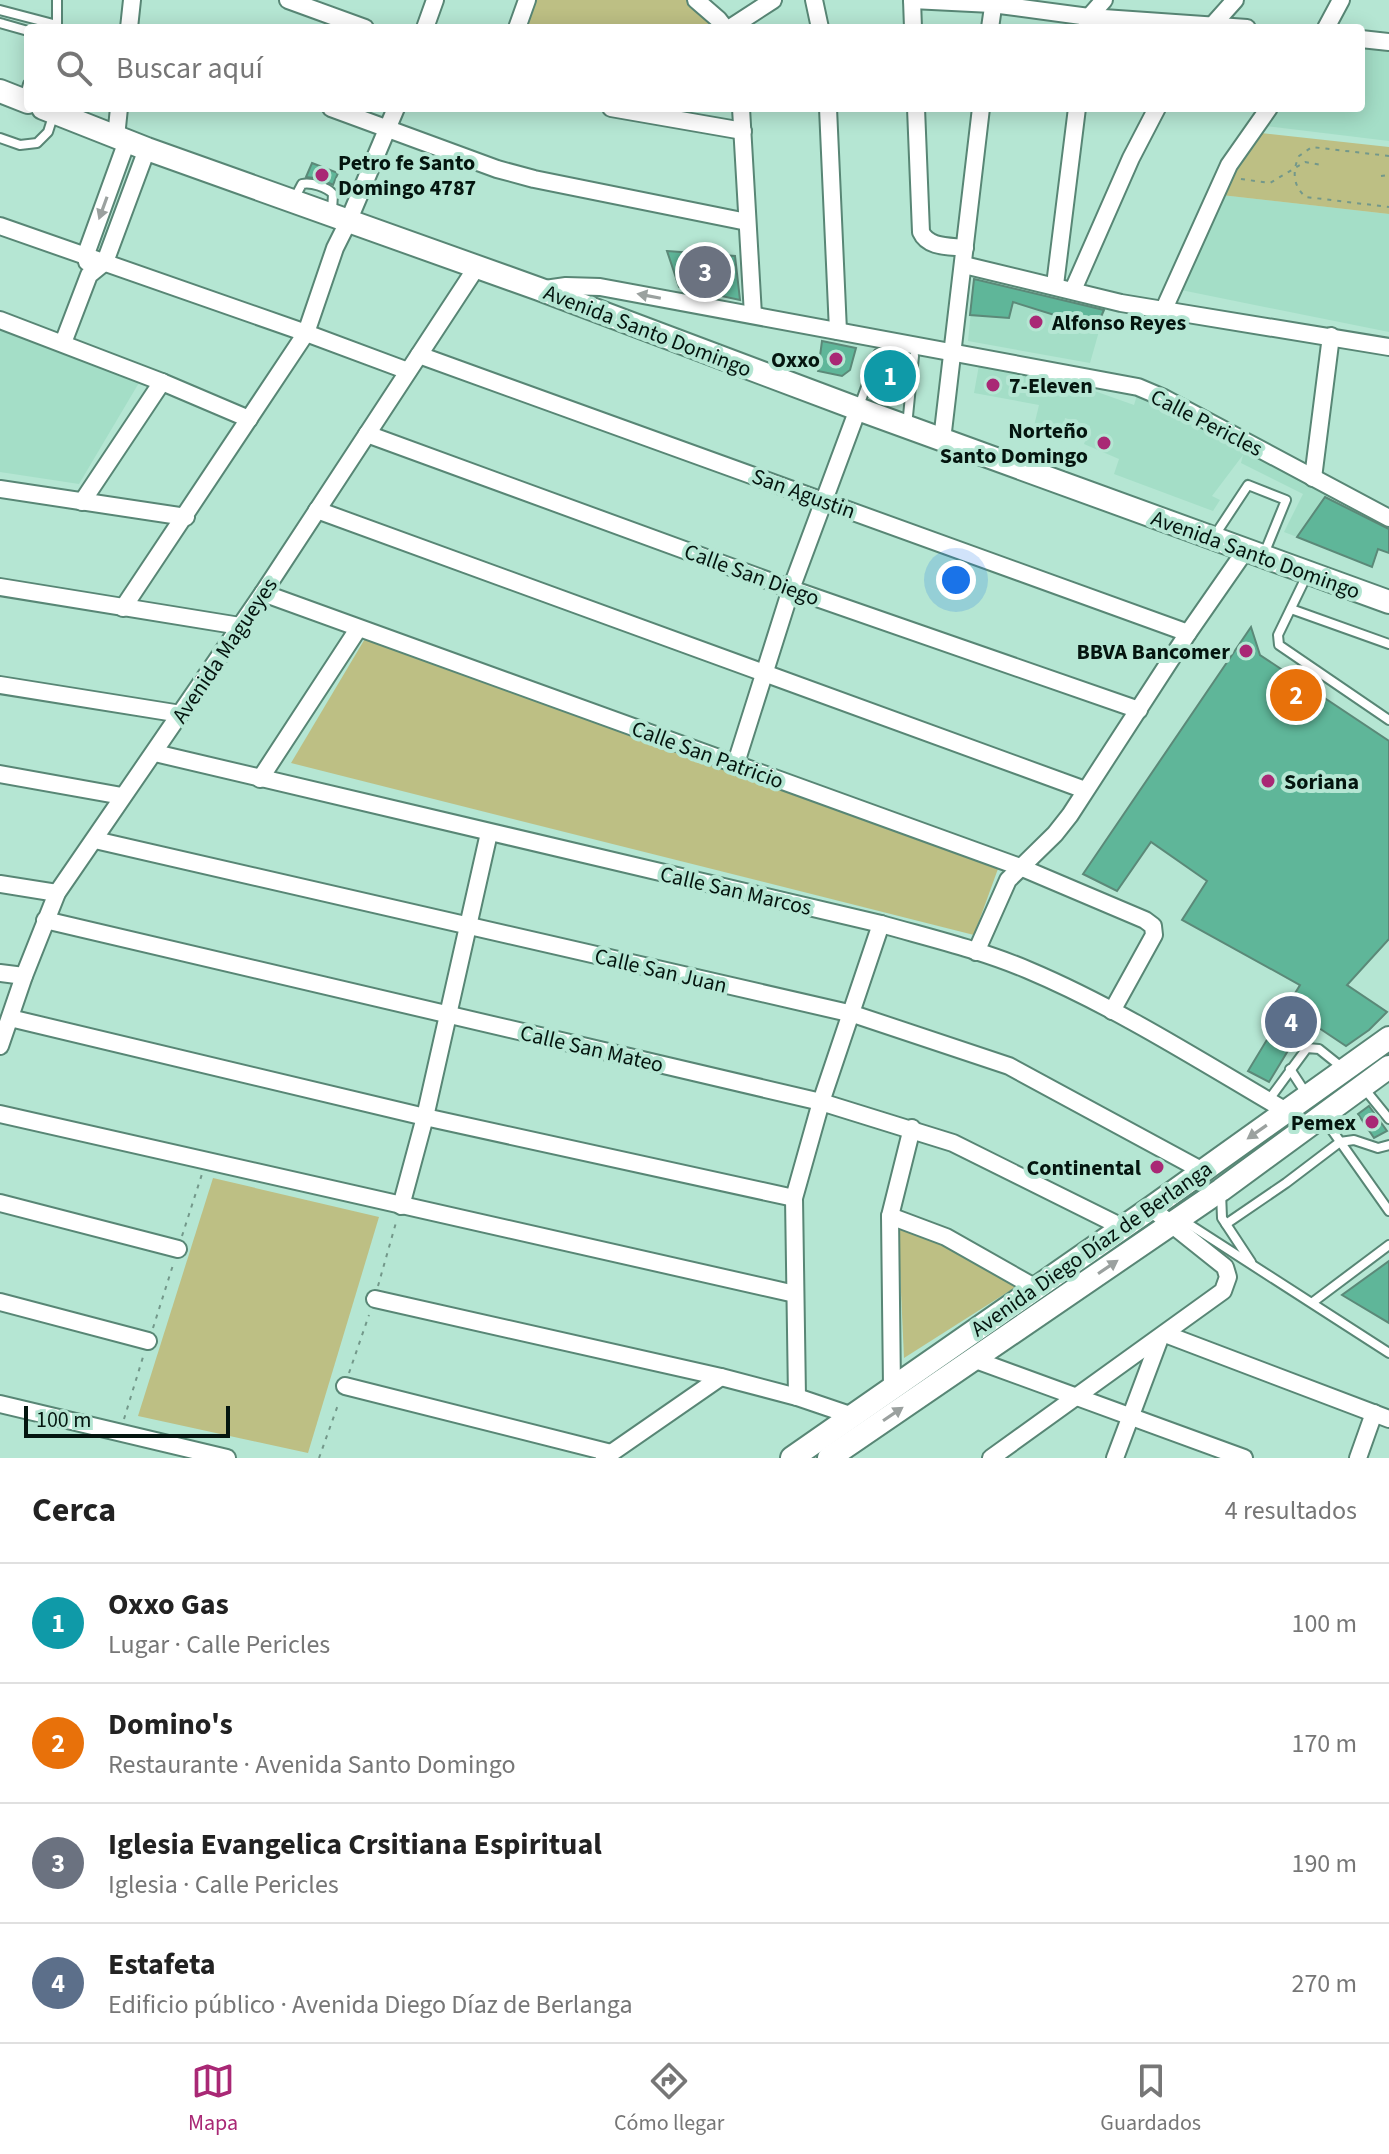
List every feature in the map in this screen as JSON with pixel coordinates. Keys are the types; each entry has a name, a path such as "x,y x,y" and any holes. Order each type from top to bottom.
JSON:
{"main road":[{"name":"Avenida Santo Domingo","path":"0,91 24,98"},
{"name":"Avenida Santo Domingo","path":"61,112 130,142 292,202 539,289 942,440 1389,602"},
{"name":"Avenida Diego Díaz de Berlanga","path":"792,1458 1154,1206 1277,1106 1308,1096 1389,1038"},
{"name":"Avenida Diego Díaz de Berlanga","path":"829,1458 1221,1190 1389,1067"}],"street":[{"path":"129,24 132,0"},
{"path":"288,0 354,24"},
{"path":"336,17 342,0"},
{"path":"426,24 435,0"},
{"path":"518,24 527,0"},
{"path":"696,0 723,24"},
{"path":"734,24 773,0"},
{"path":"814,0 819,24"},
{"path":"913,24 912,0 993,2 1088,22 1150,24"},
{"path":"1088,22 1104,0"},
{"path":"1213,24 1235,0"},
{"path":"1328,24 1341,0"},
{"path":"990,24 993,2"},
{"path":"1365,39 1389,42"},
{"path":"89,275 105,262 130,142 120,112"},
{"path":"342,112 497,169 747,222"},
{"path":"123,608 306,333 335,248 340,219 394,112"},
{"path":"634,112 743,131"},
{"path":"741,112 753,315"},
{"path":"828,112 838,331"},
{"path":"916,112 921,232 930,243 1055,285 1121,303 1389,347"},
{"path":"942,440 981,112"},
{"path":"1055,285 1077,112"},
{"path":"1073,290 1131,158 1155,112"},
{"path":"1164,309 1224,176 1266,112"},
{"path":"63,343 89,275 86,254 130,142"},
{"path":"0,226 86,254 408,371"},
{"name":"Avenida Magueyes","path":"0,1046 57,893 263,593 476,268"},
{"name":"Calle Pericles","path":"539,289 600,287 838,331 882,347 914,353 952,353 1138,387 1389,518"},
{"path":"0,320 249,419"},
{"path":"1313,478 1331,336"},
{"name":"San Agustin","path":"419,355 1188,633"},
{"path":"82,502 162,382"},
{"path":"736,763 791,589 858,409"},
{"name":"Calle San Diego","path":"367,434 791,589 1139,710"},
{"path":"0,489 186,517"},
{"path":"317,510 1085,790"},
{"path":"976,952 1008,880 1055,834 1188,633 1254,554"},
{"path":"0,587 240,626"},
{"name":"Calle San Patricio","path":"263,593 1020,867 1150,923 1154,935 1112,1011"},
{"path":"260,779 358,629"},
{"path":"0,685 181,714"},
{"name":"Calle San Marcos","path":"155,753 881,924 976,952 1024,968 1112,1011 1277,1106"},
{"path":"0,774 122,796"},
{"path":"401,1206 425,1117 489,833"},
{"name":"Calle San Juan","path":"95,840 853,1014 1009,1066 1201,1170"},
{"path":"0,884 57,893"},
{"name":"Calle San Mateo","path":"45,920 821,1102 953,1143 1122,1227"},
{"path":"797,1397 794,1198 821,1102 881,924"},
{"path":"0,973 24,976"},
{"path":"10,1018 425,1117 794,1198"},
{"path":"0,1114 795,1294"},
{"path":"892,1388 890,1216 912,1128"},
{"path":"0,1203 178,1249"},
{"path":"991,1458 1217,1297 1226,1286 1228,1277 1225,1267 1203,1241 1154,1206"},
{"path":"890,1216 946,1237 1036,1288"},
{"path":"375,1299 721,1377 853,1416"},
{"path":"0,1302 148,1341"},
{"path":"1115,1458 1162,1336"},
{"path":"1162,1336 1381,1416 1358,1458"},
{"path":"973,1359 1244,1458"},
{"path":"345,1386 608,1456 721,1377"},
{"path":"0,1404 202,1455 227,1458"}],"lane":[{"path":"57,0 57,24"},
{"path":"0,10 50,24"},
{"path":"0,23 24,30"},
{"path":"0,138 20,145 37,143 48,132 41,112"},
{"path":"858,409 882,347"},
{"path":"907,427 914,353"},
{"path":"1213,539 1248,485 1286,500 1254,554"},
{"path":"1308,572 1277,641 1281,648 1389,720"},
{"path":"1291,609 1389,644"},
{"path":"1277,1106 1290,1069 1307,1048 1319,1049 1344,1070"},
{"path":"1290,1069 1308,1096"},
{"path":"1362,1086 1389,1119"},
{"path":"1322,1116 1389,1211"},
{"path":"1226,1224 1340,1142 1354,1140 1371,1148 1389,1145"},
{"path":"1221,1190 1221,1210 1226,1224 1254,1266"},
{"path":"1203,1241 1254,1266 1389,1353"},
{"path":"1313,1302 1389,1245"}],"path":[{"path":"1389,156 1319,146 1306,149 1295,167 1297,187 1306,197 1389,207"},
{"path":"1224,176 1270,183 1305,162 1322,165"},
{"path":"1381,176 1389,175"},
{"path":"119,1434 205,1161"},
{"path":"319,1458 375,1299 401,1206"}],"shaded area":[{"path":"534,0 687,0 699,7 709,24 524,24"},
{"path":"1365,48 1389,51 1389,141 1265,126 1275,112 1365,112"},
{"path":"1261,133 1389,147 1389,214 1221,195"},
{"path":"1221,195 1389,214 1389,332 1181,290"},
{"name":"Alfonso Reyes","path":"975,272 1107,303 1090,363 968,341"},
{"path":"0,330 140,381 79,484 0,472"},
{"path":"979,365 1086,388 1134,405 1138,392 1327,494 1297,537 1284,532 1303,494 1241,463 1243,455 1212,496 1220,500 1213,511 1114,474 1119,459 1084,444 1090,426 1065,418 1062,435 1034,426 1039,405 974,393"},
{"path":"366,637 999,866 974,935 291,763"},
{"path":"213,1178 379,1217 308,1453 138,1416"},
{"path":"898,1225 936,1235 1022,1283 904,1358"}],"building":[{"name":"Petro fe Santo Domingo 4787","path":"312,163 338,173 333,185 306,177"},
{"path":"667,251 735,256 740,300 679,287"},
{"path":"974,279 1104,310 1096,328 1013,302 1009,318 970,315"},
{"name":"Oxxo","path":"822,341 856,348 850,370 842,376 818,371"},
{"path":"881,368 906,370 904,385 875,382"},
{"path":"1325,497 1389,529 1389,553 1378,549 1372,567 1297,537"},
{"name":"Soriana","path":"1251,627 1260,655 1389,741 1389,939 1347,985 1387,1012 1346,1046 1313,1024 1303,1026 1269,1082 1248,1071 1300,985 1182,920 1207,881 1151,842 1117,891 1083,874"},
{"name":"Pemex","path":"1369,1106 1387,1131 1374,1138 1358,1114"},
{"path":"1389,1261 1389,1323 1342,1295"}],"place":[{"name":"Petro fe Santo Domingo 4787","path":"322,175"},
{"name":"Iglesia Evangelica Crsitiana Espiritual","path":"705,272"},
{"name":"Alfonso Reyes","path":"1036,322"},
{"name":"Oxxo","path":"836,359"},
{"name":"Oxxo Gas","path":"890,376"},
{"name":"7-Eleven","path":"993,385"},
{"name":"Norteño Santo Domingo","path":"1104,443"},
{"name":"BBVA Bancomer","path":"1246,651"},
{"name":"Domino's","path":"1296,695"},
{"name":"Soriana","path":"1268,781"},
{"name":"Estafeta","path":"1291,1022"},
{"name":"Pemex","path":"1372,1122"},
{"name":"Continental","path":"1157,1167"}]}
